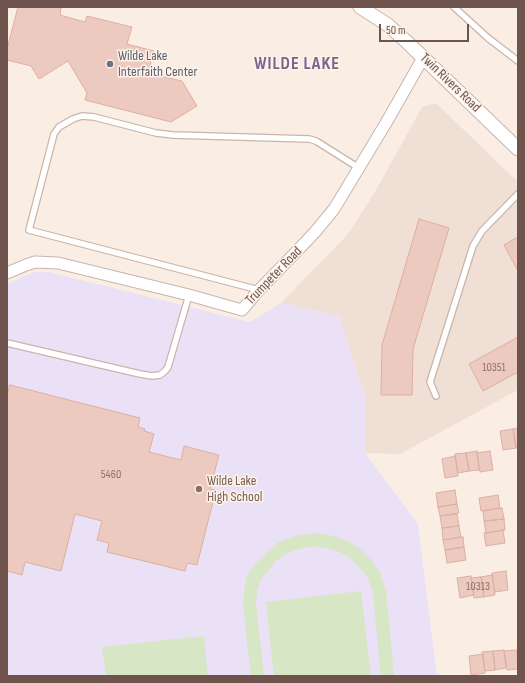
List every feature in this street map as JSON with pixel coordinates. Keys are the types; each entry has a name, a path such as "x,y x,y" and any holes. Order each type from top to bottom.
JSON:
{"street":[{"name":"Twin Rivers Road","path":"360,7 388,25 518,149"},
{"name":"Trumpeter Road","path":"7,273 35,262 58,264 188,295 242,310 259,290 297,252 334,209 423,58"}],"lane":[{"path":"454,7 488,38 518,61"},
{"path":"259,290 29,230 54,134 59,127 82,116 94,117 156,133 173,135 309,139 316,141 359,168"},
{"path":"436,396 430,382 473,246 482,231 518,194"},
{"path":"7,343 140,374 152,376 160,375 168,367 188,295"}],"shaded area":[{"path":"436,103 518,182 518,390 400,454 365,453 366,399 339,316 281,303 348,234 375,192 422,107"},
{"name":"Wilde Lake High School","path":"35,272 49,272 250,322 281,303 339,316 366,400 365,453 418,524 437,676 7,676 7,284"}],"green space":[{"path":"315,533 330,535 346,540 360,549 380,572 386,591 394,676 381,676 373,594 368,578 351,559 340,552 315,546 299,549 285,554 275,562 260,581 256,605 264,676 251,676 243,606 247,575 256,563 279,542 296,536"},
{"path":"361,591 371,676 274,676 266,602"},
{"path":"204,636 208,676 106,676 102,647"}],"building":[{"name":"Wilde Lake Interfaith Center","path":"18,7 56,7 61,8 60,15 85,22 87,16 132,27 127,44 154,51 148,73 182,81 197,106 171,122 85,100 87,93 68,61 39,79 31,66 7,60 7,49"},
{"path":"419,219 449,228 413,349 412,395 381,395 382,345"},
{"path":"518,237 518,271 504,245"},
{"path":"518,337 518,372 483,391 469,364"},
{"path":"10,385 140,418 138,427 145,429 144,431 154,434 149,452 181,460 184,446 219,455 210,489 216,490 197,565 187,563 185,571 107,552 109,543 97,540 102,521 75,514 61,571 25,562 22,575 7,571 7,394"},
{"path":"518,428 518,448 516,448 513,429"},
{"path":"513,429 516,448 503,450 500,431"},
{"path":"477,451 479,470 469,471 466,453"},
{"path":"490,451 493,470 480,472 477,453"},
{"path":"466,453 469,471 458,473 455,454"},
{"path":"455,456 458,476 445,478 442,459"},
{"path":"455,490 457,504 438,507 436,493"},
{"path":"498,495 500,508 481,511 479,498"},
{"path":"457,504 459,513 440,516 438,507"},
{"path":"502,508 504,519 484,521 483,511"},
{"path":"457,514 459,526 442,528 440,516"},
{"path":"504,519 505,530 486,533 484,521"},
{"path":"459,526 461,537 443,540 442,528"},
{"path":"503,530 505,543 486,546 484,533"},
{"path":"463,537 464,547 445,550 443,540"},
{"path":"464,547 466,560 447,563 445,550"},
{"path":"506,571 508,590 495,592 492,573"},
{"path":"492,575 495,595 484,597 481,577"},
{"path":"471,576 474,595 460,598 457,578"},
{"path":"481,577 484,597 474,598 471,578"},
{"path":"504,650 506,668 495,670 493,651"},
{"path":"517,650 518,669 507,670 504,651"},
{"path":"493,651 495,670 485,671 482,652"},
{"path":"483,654 485,673 471,675 469,656"}],"place":[{"name":"Wilde Lake Interfaith Center","path":"110,64"},
{"name":"Wilde Lake High School","path":"199,489"}],"district":[{"name":"WILDE LAKE","path":"297,64"}]}
